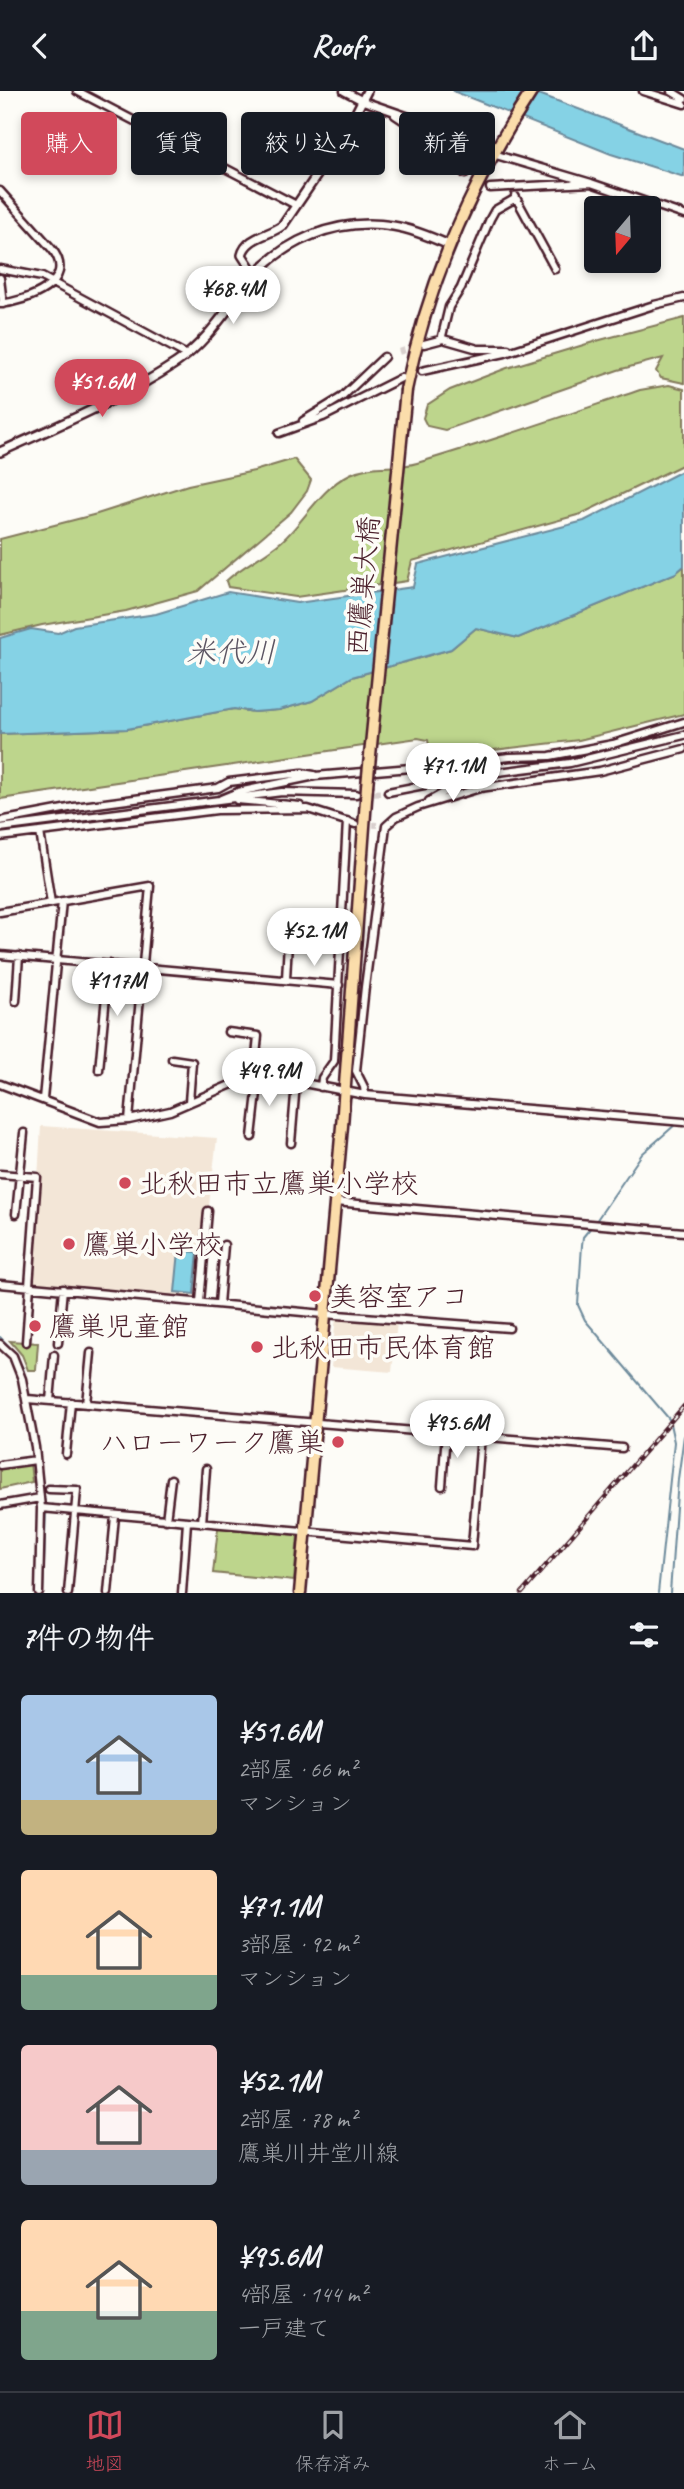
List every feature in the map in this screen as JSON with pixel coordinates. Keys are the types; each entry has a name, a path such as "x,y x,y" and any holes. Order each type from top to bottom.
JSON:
{"main road":[{"name":"西鷹巣大橋","path":"300,1593 345,1092 367,786 406,390 424,314 449,244 468,200 532,91"}],"street":[{"path":"77,91 296,205"},
{"path":"344,91 365,96 399,118"},
{"path":"643,91 684,104"},
{"path":"671,91 684,99"},
{"path":"255,275 243,255 244,247 283,225 345,134 365,96"},
{"path":"385,108 684,215"},
{"path":"490,188 591,183"},
{"path":"512,188 555,269"},
{"path":"0,191 59,258 60,269 52,284 45,290 1,304 0,278"},
{"path":"443,339 450,307 461,288 490,219 495,210 516,198"},
{"path":"0,451 115,397 187,355 270,259 319,231 367,223 394,226 449,244"},
{"path":"0,269 42,277 187,355"},
{"path":"422,371 505,353 654,305 684,298"},
{"path":"424,345 443,339 478,349 508,349 534,343"},
{"path":"384,357 342,397 279,433 323,417 401,378"},
{"path":"221,799 238,792 316,776 510,757 550,756 613,744 684,722"},
{"path":"388,792 475,775 570,763 684,735"},
{"path":"418,807 492,785 600,771 684,749"},
{"path":"0,821 74,807 218,788 229,782 302,773 316,776"},
{"path":"365,1095 365,1087 356,1071 386,826 396,817 475,775"},
{"path":"0,828 282,792 356,794"},
{"path":"221,799 296,805 355,824"},
{"path":"0,837 217,810 308,809"},
{"path":"321,1087 323,1078 334,1061 347,821"},
{"path":"377,825 386,826"},
{"path":"40,832 51,903"},
{"path":"0,912 150,886 129,1119"},
{"path":"43,1099 62,901"},
{"path":"0,921 8,910"},
{"path":"286,979 288,942 341,946"},
{"path":"0,955 339,985"},
{"path":"16,1001 19,956"},
{"path":"99,1070 108,964"},
{"path":"228,1032 258,1036 252,1137"},
{"path":"172,1059 192,1062 189,1102"},
{"path":"0,1084 100,1122 170,1111 256,1076 365,1095 684,1122"},
{"path":"290,1143 296,1083"},
{"path":"16,1215 24,1133"},
{"path":"0,1174 37,1177 26,1342"},
{"path":"335,1202 684,1232"},
{"path":"200,1302 208,1212"},
{"path":"219,1304 224,1245"},
{"path":"0,1284 509,1328"},
{"path":"58,1343 62,1289"},
{"path":"0,1343 13,1356 27,1399 41,1508 39,1593"},
{"path":"86,1404 90,1353"},
{"path":"50,1401 54,1355"},
{"path":"27,1399 622,1447"},
{"path":"66,1454 71,1402"},
{"path":"442,1486 446,1433"},
{"path":"41,1508 472,1546 481,1436"},
{"path":"0,1465 36,1460"},
{"path":"202,1523 206,1469"},
{"path":"166,1520 171,1479"},
{"path":"49,1489 76,1490 68,1593"},
{"path":"0,1505 40,1498"},
{"path":"108,1593 116,1516"},
{"path":"182,1593 187,1522"}],"shaded area":[{"name":"北秋田市立鷹巣小学校","path":"41,1126 217,1138 198,1298 32,1284"},
{"path":"336,1317 397,1322 392,1372 331,1367"}],"green space":[{"path":"684,318 684,383 661,378 656,371 663,358 618,370 445,430 427,426 423,418 427,405 450,390 507,368"},
{"path":"669,385 684,389 684,464 581,514 412,561 407,581 296,597 228,587 226,581 282,541 330,488 350,474 367,469 417,463 640,390"},
{"path":"294,459 311,480 307,491 291,512 198,591 126,611 0,635 0,539 97,514 188,485 254,471"},
{"path":"684,566 684,714 579,740 442,756 430,751 428,740 418,738 0,799 0,734 127,729 234,709 254,712 279,710 312,701 352,677 451,649 476,628 518,638 676,573"},
{"path":"10,1341 38,1343 36,1370 28,1370 22,1355"},
{"path":"30,1462 32,1482 0,1489 0,1466"},
{"path":"218,1528 298,1535 294,1581 213,1573"}],"water":[{"path":"453,91 531,91 684,149 684,177 611,154"},
{"name":"米代川","path":"684,470 684,566 676,573 518,638 476,628 451,649 352,677 312,701 279,710 254,712 234,709 127,729 0,734 0,638 31,629 58,633 74,626 156,614 228,592 297,603 413,587 418,564 584,521"},
{"path":"179,1251 198,1252 194,1294 175,1292"}],"waterway":[{"path":"596,1221 642,1154 676,1124"},
{"path":"592,1226 583,1237 578,1305 585,1320 669,1419 674,1442 658,1593"},
{"path":"0,1337 14,1352"},
{"path":"16,1357 23,1368 29,1398"},
{"path":"30,1403 38,1446"},
{"path":"670,1593 678,1479 684,1436"},
{"path":"39,1451 45,1505"},
{"path":"43,1593 46,1510"}],"tunnel":[{"path":"467,175 490,188"},
{"path":"399,352 418,346"},
{"path":"356,794 388,792"},
{"path":"355,824 377,825"}],"railway":[{"path":"522,1593 684,1406"}],"place":[{"name":"北秋田市立鷹巣小学校","path":"125,1183"},
{"name":"鷹巣小学校","path":"69,1244"},
{"name":"美容室アコ","path":"315,1296"},
{"name":"鷹巣児童館","path":"35,1326"},
{"name":"北秋田市民体育館","path":"257,1347"},
{"name":"ハローワーク鷹巣","path":"338,1442"}]}
